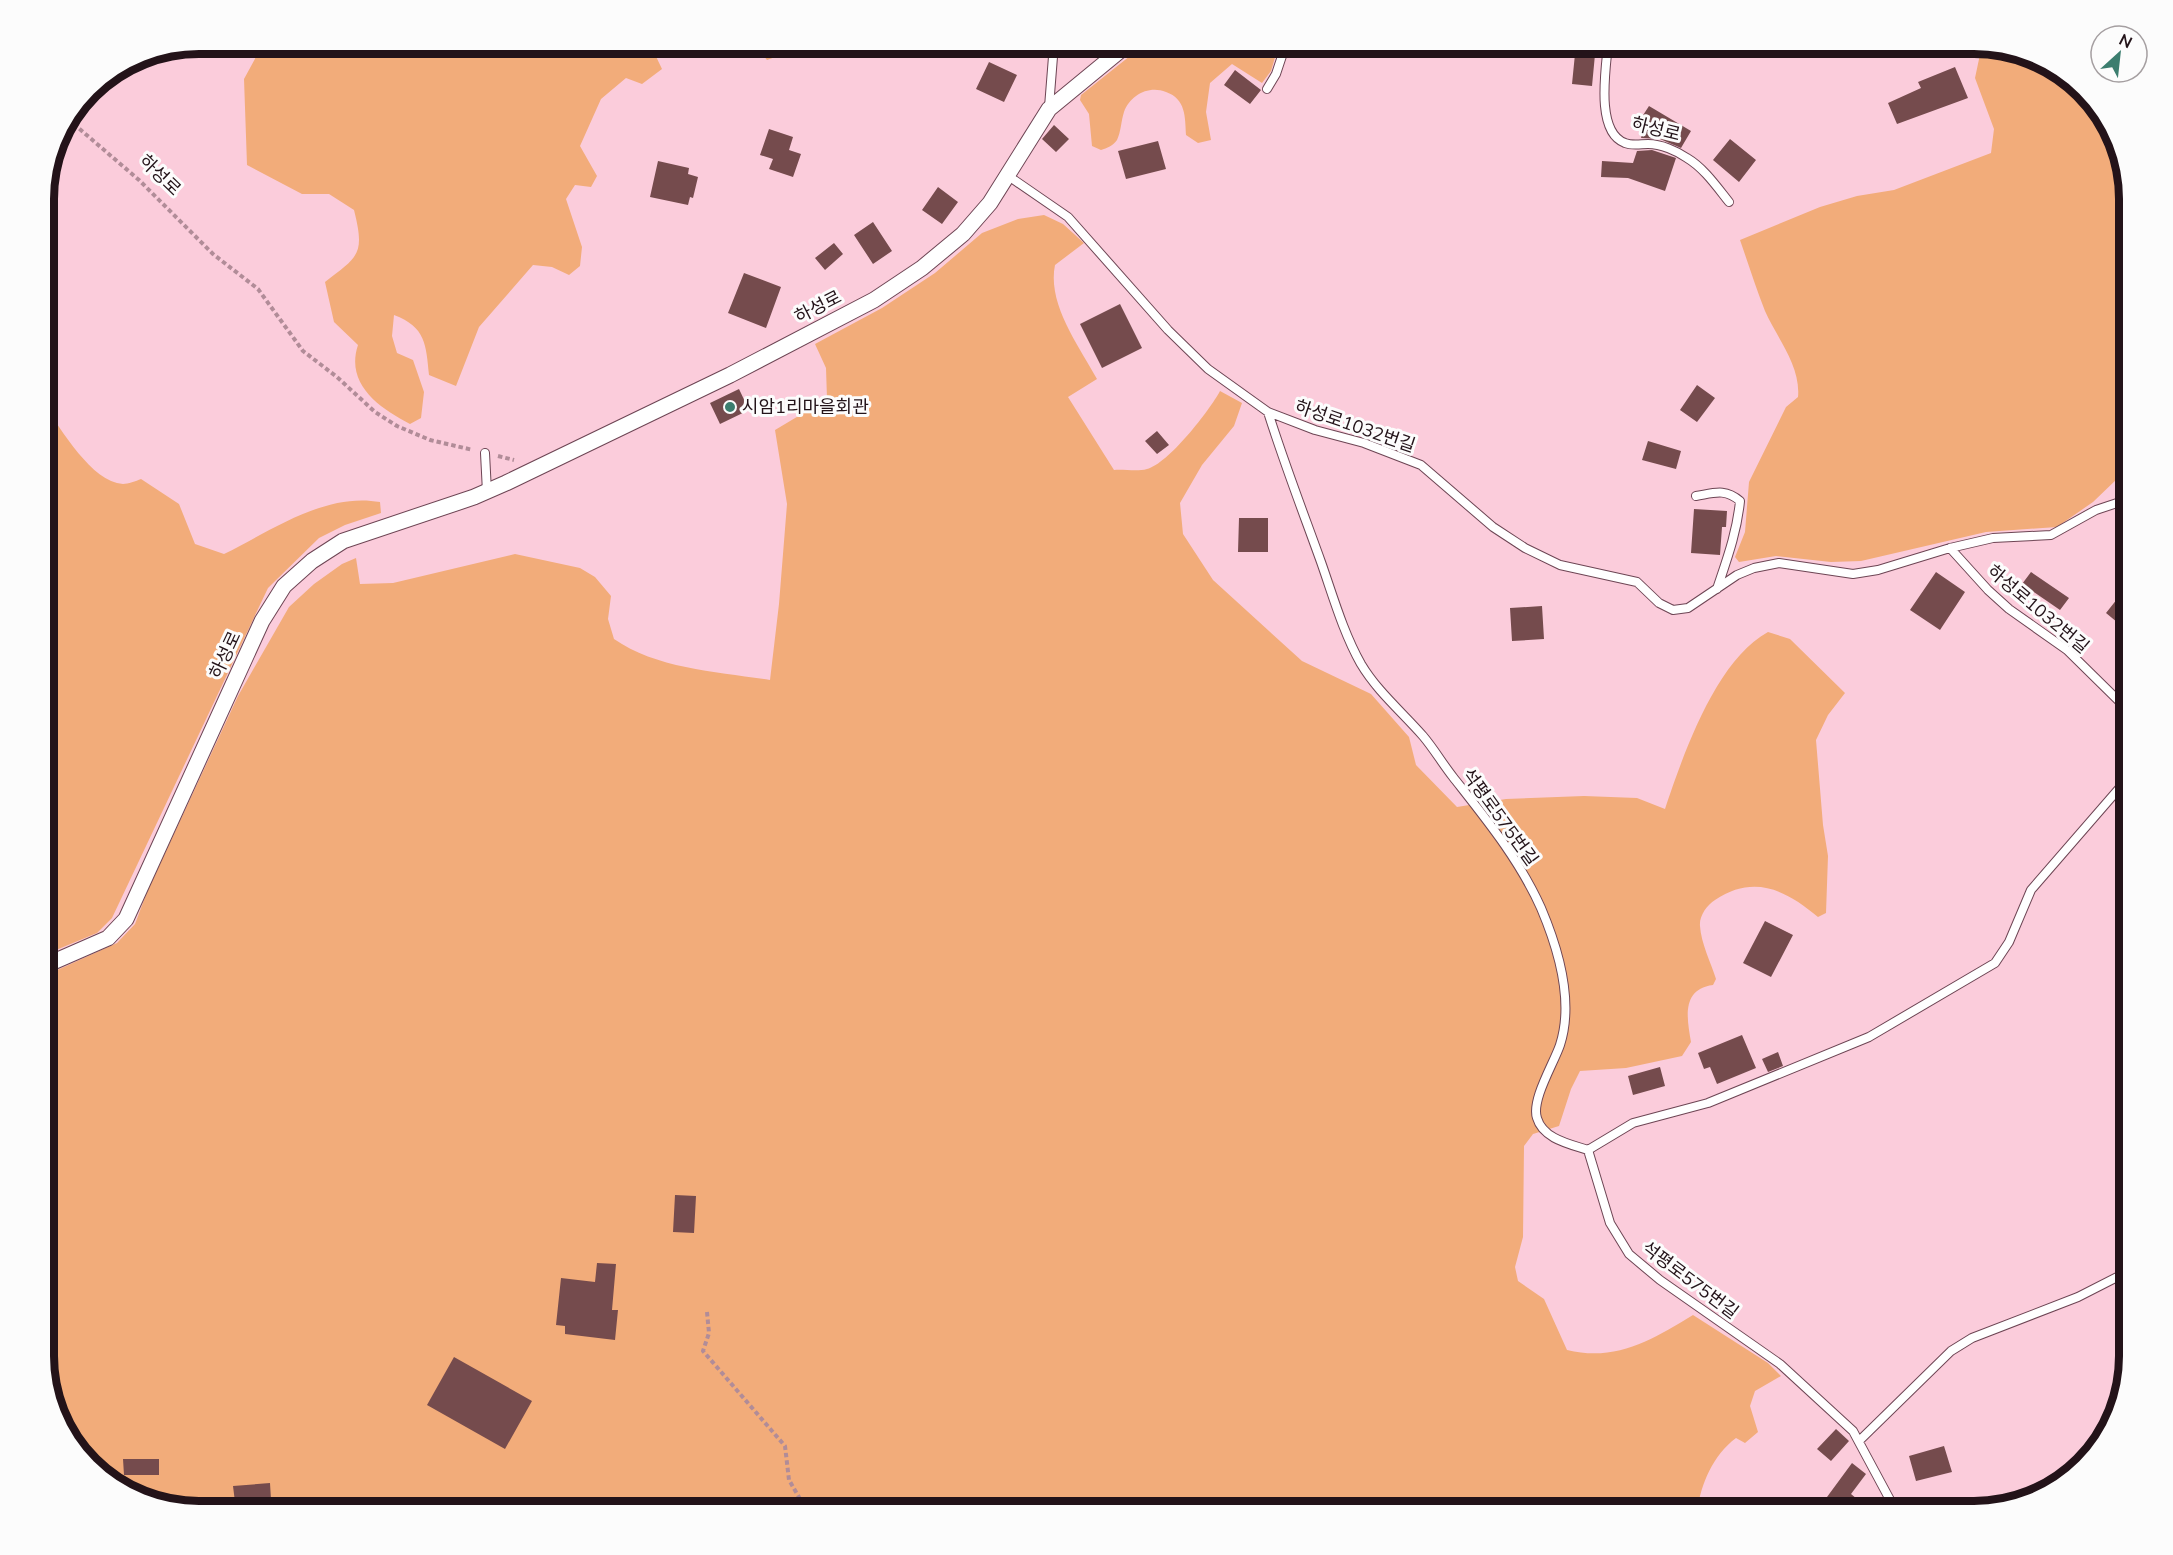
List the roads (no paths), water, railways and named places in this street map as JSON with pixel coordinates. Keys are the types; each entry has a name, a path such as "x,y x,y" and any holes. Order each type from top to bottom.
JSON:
{"street":[{"name":"하성로","path":"54,962 108,938 126,919 257,632 284,586 312,561 343,541 487,492 544,466 874,300 922,268 963,234 990,203 1048,109 1116,54"}],"lane":[{"name":"하성로","path":"1048,109 1053,54"},
{"path":"1266,89 1276,74 1283,54"},
{"name":"하성로","path":"1607,54 1604,98 1609,127 1615,137 1626,144 1660,147 1689,158 1729,202"},
{"name":"하성로1032번길","path":"1007,175 1068,217 1192,353 1231,388 1268,412 1316,430 1364,443 1421,465 1493,527 1525,548 1560,565 1637,582 1659,603 1673,610 1688,608 1737,575 1779,563 1853,574 1878,570 1950,548 2009,609 2067,651 2119,701"},
{"name":"석평로575번길","path":"1268,412 1334,599 1362,664 1377,686 1424,738 1509,849 1529,880 1545,919 1558,957 1564,992 1564,1023 1560,1044 1548,1072 1536,1115 1541,1128 1556,1139 1588,1150 1610,1223 1629,1254 1660,1280 1780,1364 1853,1431 1890,1501"},
{"path":"485,453 487,492"},
{"path":"1696,496 1722,491 1731,493 1740,501 1731,549 1716,589"},
{"path":"1950,548 2009,536 2032,537 2051,534 2096,510 2119,503"},
{"path":"1588,1150 1633,1124 1727,1096 1869,1037 1995,963 2009,942 2031,890 2119,790"},
{"path":"1859,1441 1951,1351 1972,1338 2078,1297 2119,1276"}],"place":[{"name":"시암1리마을회관","path":"730,407"}]}
